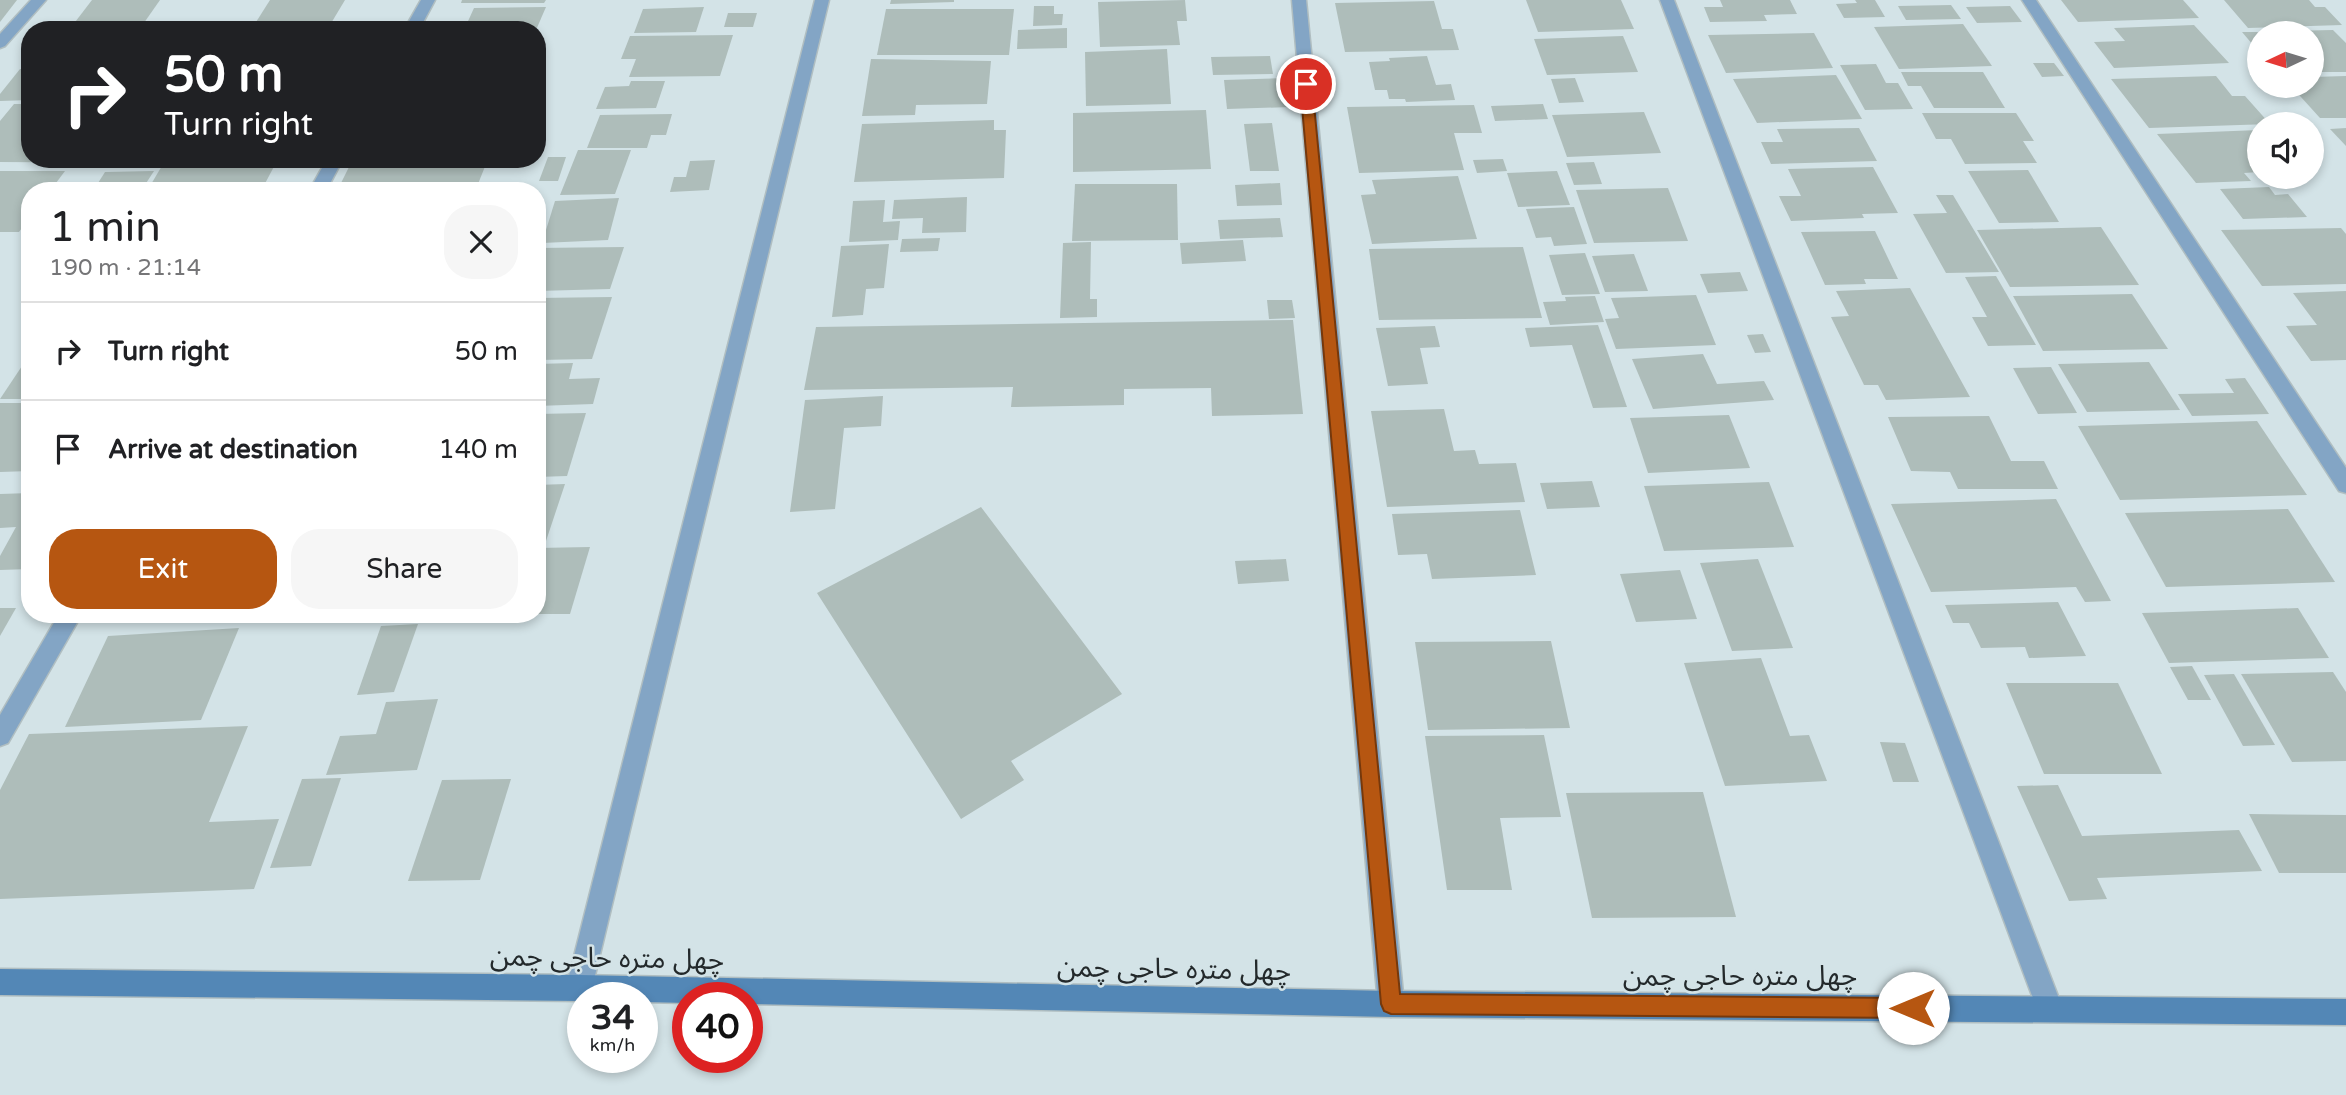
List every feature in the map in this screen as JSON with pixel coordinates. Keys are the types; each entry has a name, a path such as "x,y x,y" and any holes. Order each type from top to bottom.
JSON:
{"street":[{"path":"0,43 38,0"},
{"path":"416,21 428,0"},
{"path":"580,982 822,0"},
{"path":"1299,0 1391,1004"},
{"path":"1667,0 2050,1009"},
{"path":"2029,0 2346,485"},
{"path":"0,736 66,623"},
{"name":"چهل متره حاجی چمن","path":"0,982 567,988"},
{"name":"چهل متره حاجی چمن","path":"658,990 1391,1004 2346,1012"}],"building":[{"path":"0,0 17,0 0,22"},
{"path":"92,0 160,0 145,21 76,21"},
{"path":"270,0 345,0 332,21 257,21"},
{"path":"462,0 546,0 544,3 461,3"},
{"path":"891,0 954,0 954,2 890,4"},
{"path":"1185,0 1187,21 1177,21 1180,45 1100,47 1098,2"},
{"path":"1526,0 1621,0 1634,29 1538,32"},
{"path":"1720,0 1790,0 1797,14 1764,15 1767,21 1710,22 1704,7 1723,7"},
{"path":"1855,0 1875,0 1885,17 1844,18 1836,4 1857,3"},
{"path":"2061,0 2183,0 2199,18 2078,22"},
{"path":"2224,0 2309,0 2315,7 2325,7 2342,25 2324,26 2324,21 2247,21 2247,27"},
{"path":"1434,1 1442,29 1453,29 1459,50 1345,52 1335,3"},
{"path":"1951,5 1961,19 1906,20 1898,6"},
{"path":"1034,6 1054,6 1054,14 1063,14 1062,25 1033,26"},
{"path":"2010,6 2022,22 1977,23 1966,7"},
{"path":"546,7 540,21 468,21 474,8"},
{"path":"704,7 696,32 634,33 643,9"},
{"path":"886,9 1014,9 1009,55 877,55"},
{"path":"728,13 757,13 753,27 724,27"},
{"path":"1963,24 1992,66 1899,69 1874,27"},
{"path":"2194,25 2229,63 2114,68 2094,42 2125,41 2114,28"},
{"path":"1067,28 1067,48 1017,49 1018,30"},
{"path":"2324,30 2333,30 2346,43 2346,72 2324,72"},
{"path":"1814,33 1833,68 1726,73 1708,35"},
{"path":"733,35 720,76 629,77 636,59 621,59 630,36"},
{"path":"1623,36 1638,72 1547,75 1534,39"},
{"path":"1167,49 1171,104 1086,106 1085,52"},
{"path":"1270,56 1273,74 1213,75 1211,57"},
{"path":"1427,56 1436,85 1451,84 1455,100 1406,102 1405,99 1389,99 1387,90 1375,90 1369,62"},
{"path":"871,59 991,61 987,104 916,105 915,115 862,116"},
{"path":"2033,63 2054,63 2064,76 2042,77"},
{"path":"1876,64 1886,83 1898,83 1913,109 1865,110 1840,65"},
{"path":"21,69 21,100 0,101 0,94"},
{"path":"1901,72 1983,72 2005,108 1934,108 1921,86 1908,86"},
{"path":"1836,75 1862,119 1757,123 1733,79"},
{"path":"2216,76 2232,96 2245,96 2259,112 2247,112 2247,125 2149,128 2111,79"},
{"path":"2346,76 2346,118 2324,118 2324,112 2315,112 2302,98 2324,98 2324,77"},
{"path":"1286,78 1290,107 1227,109 1224,80"},
{"path":"1575,78 1584,102 1559,103 1551,79"},
{"path":"631,81 665,81 656,108 596,109 605,87 629,86"},
{"path":"14,104 21,104 21,162 0,162 0,121"},
{"path":"1543,104 1548,119 1495,121 1491,106"},
{"path":"1474,105 1482,133 1454,133 1464,170 1359,173 1347,107"},
{"path":"1206,110 1211,169 1073,172 1073,113"},
{"path":"1644,112 1661,153 1567,157 1552,115"},
{"path":"1922,113 2016,113 2034,141 2023,141 2037,163 1965,164 1951,139 1936,139"},
{"path":"672,114 666,135 651,135 647,148 587,148 600,115"},
{"path":"994,120 994,130 1006,130 1004,178 854,182 862,124"},
{"path":"1272,123 1279,171 1250,171 1244,124"},
{"path":"1859,128 1877,161 1771,164 1761,142 1783,142 1777,129"},
{"path":"2346,128 2346,146 2330,129"},
{"path":"2247,130 2247,173 2244,173 2247,181 2196,183 2157,134"},
{"path":"578,150 631,150 615,194 560,195"},
{"path":"548,157 566,157 558,181 539,181"},
{"path":"1503,159 1507,171 1477,173 1473,160"},
{"path":"715,160 709,190 670,192 674,177 686,177 690,161"},
{"path":"1594,162 1602,184 1574,185 1566,163"},
{"path":"1873,167 1898,213 1862,214 1864,218 1791,221 1779,196 1801,196 1788,169"},
{"path":"161,168 273,168 266,182 152,182"},
{"path":"348,168 484,168 479,182 342,182"},
{"path":"2028,170 2059,222 1999,223 1968,171"},
{"path":"0,171 65,171 57,182 21,182 21,229 19,232 0,232"},
{"path":"154,171 147,182 99,182 105,172"},
{"path":"1557,171 1570,205 1518,207 1507,173"},
{"path":"1458,176 1477,239 1372,244 1361,195 1376,194 1372,180"},
{"path":"1280,183 1282,205 1237,206 1235,185"},
{"path":"1075,184 1177,184 1178,240 1072,241"},
{"path":"1668,188 1688,241 1594,243 1576,190"},
{"path":"2220,189 2270,189 2275,195 2288,194 2307,217 2243,219"},
{"path":"1936,195 1953,195 1999,272 1946,273 1913,214 1947,213"},
{"path":"967,197 966,232 922,233 923,218 892,219 894,200"},
{"path":"619,198 608,240 546,243 546,230 555,201"},
{"path":"885,200 883,222 900,221 898,240 849,242 853,201"},
{"path":"1574,207 1587,244 1554,246 1551,237 1536,238 1526,209"},
{"path":"1280,218 1283,237 1220,239 1218,220"},
{"path":"2101,227 2139,285 2010,287 1977,230"},
{"path":"2341,228 2346,234 2346,284 2262,286 2221,230"},
{"path":"1875,231 1898,279 1864,279 1866,284 1825,285 1801,232"},
{"path":"940,238 938,251 900,252 902,239"},
{"path":"1243,240 1246,261 1182,264 1180,243"},
{"path":"1091,242 1090,299 1097,299 1097,317 1060,318 1063,243"},
{"path":"889,244 884,288 866,289 863,315 832,317 841,246"},
{"path":"624,247 610,289 546,291 546,248"},
{"path":"1523,247 1542,318 1379,320 1369,249"},
{"path":"1585,253 1600,294 1562,295 1549,255"},
{"path":"1634,254 1648,291 1605,292 1592,256"},
{"path":"1740,272 1748,291 1708,293 1700,274"},
{"path":"1996,276 2036,345 1988,346 1972,317 1987,317 1965,277"},
{"path":"1910,288 1970,397 1886,400 1878,385 1864,385 1831,317 1849,316 1836,291"},
{"path":"2346,291 2346,360 2311,361 2286,326 2317,325 2293,293"},
{"path":"2132,294 2168,349 2043,351 2013,296"},
{"path":"1696,295 1716,345 1616,349 1605,319 1619,318 1611,298"},
{"path":"1595,296 1604,322 1550,325 1543,302 1566,301 1565,297"},
{"path":"612,297 592,359 546,360 546,298"},
{"path":"1267,300 1292,300 1295,318 1269,319"},
{"path":"1293,320 1303,414 1212,416 1211,388 1124,389 1124,405 1011,407 1013,387 804,390 816,327"},
{"path":"1598,325 1627,407 1593,408 1572,345 1530,347 1525,328"},
{"path":"1435,326 1440,347 1420,348 1428,384 1388,386 1376,328"},
{"path":"1763,334 1771,352 1755,353 1747,335"},
{"path":"1703,354 1717,384 1764,381 1774,400 1653,409 1632,359"},
{"path":"2149,362 2180,410 2087,412 2058,364"},
{"path":"573,363 569,379 600,378 593,404 546,406 546,364"},
{"path":"2051,367 2077,413 2038,414 2013,368"},
{"path":"21,368 21,399 0,399"},
{"path":"2245,378 2269,414 2192,416 2178,394 2234,393 2225,379"},
{"path":"883,396 881,426 844,428 835,509 790,512 805,400"},
{"path":"0,403 21,403 21,471 0,472"},
{"path":"1444,409 1454,451 1475,450 1479,464 1516,463 1525,502 1387,507 1371,411"},
{"path":"586,413 567,476 546,477 546,414"},
{"path":"1729,415 1750,468 1648,473 1630,418"},
{"path":"1989,416 2011,461 2044,461 2058,489 1958,489 1950,472 1911,471 1888,417"},
{"path":"2257,421 2307,495 2120,500 2078,426"},
{"path":"1592,481 1600,507 1547,509 1540,483"},
{"path":"1769,482 1794,547 1664,551 1644,486"},
{"path":"565,484 546,541 546,485"},
{"path":"21,493 21,569 0,570 0,556 16,527 0,528 0,494"},
{"path":"2056,499 2111,601 2085,602 2076,587 1931,592 1891,504"},
{"path":"981,507 1122,694 1011,761 1024,780 961,819 817,593"},
{"path":"2288,509 2335,582 2166,587 2125,513"},
{"path":"1520,510 1536,575 1432,579 1427,554 1398,555 1392,514"},
{"path":"590,547 570,614 546,614 546,548"},
{"path":"1286,559 1289,581 1238,584 1235,561"},
{"path":"1758,559 1793,648 1732,651 1700,563"},
{"path":"1680,570 1697,619 1636,622 1620,574"},
{"path":"2058,602 2086,656 2029,658 2025,647 1981,648 1969,623 1953,623 1945,605"},
{"path":"0,608 16,608 0,636"},
{"path":"2298,608 2329,658 2169,663 2142,613"},
{"path":"418,624 394,692 357,695 381,626"},
{"path":"239,628 201,720 65,727 108,636"},
{"path":"1551,641 1570,728 1428,730 1415,642"},
{"path":"1761,658 1790,736 1809,735 1827,781 1725,786 1684,663"},
{"path":"2192,666 2211,700 2188,700 2170,667"},
{"path":"2333,672 2346,692 2346,761 2292,762 2241,674"},
{"path":"2234,674 2275,745 2243,746 2204,675"},
{"path":"2006,683 2118,683 2162,774 2044,774"},
{"path":"438,699 417,770 326,775 340,736 376,734 386,702"},
{"path":"248,726 209,822 279,819 254,889 0,899 0,790 29,734"},
{"path":"1544,735 1561,817 1500,818 1512,890 1447,890 1425,736"},
{"path":"1880,742 1905,743 1919,782 1893,782"},
{"path":"341,778 311,866 270,868 302,779"},
{"path":"511,779 480,880 408,881 442,780"},
{"path":"2058,785 2082,836 2239,830 2262,871 2097,878 2107,899 2069,901 2017,786"},
{"path":"1703,792 1736,917 1592,918 1566,793"},
{"path":"2249,814 2346,815 2346,873 2279,873"}],"route":[{"path":"1306,84 1391,1004 1913,1008"}]}
